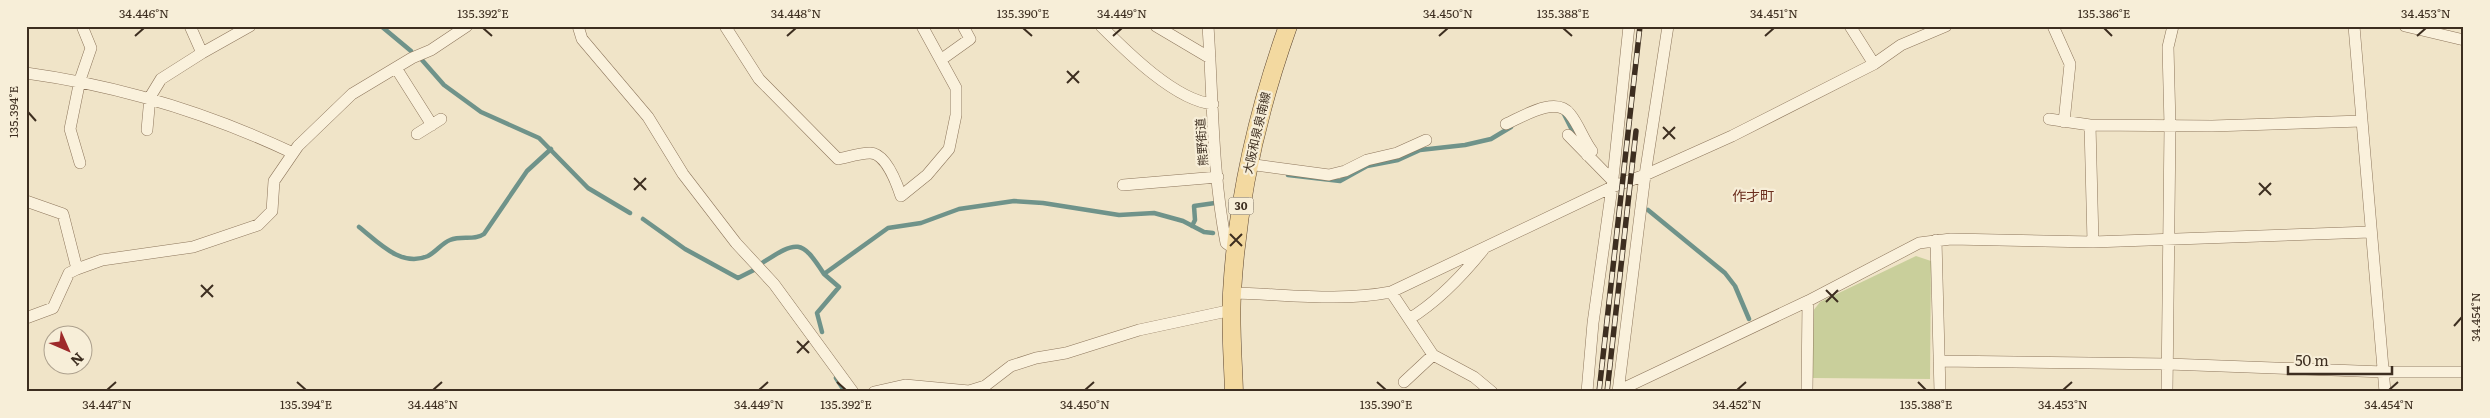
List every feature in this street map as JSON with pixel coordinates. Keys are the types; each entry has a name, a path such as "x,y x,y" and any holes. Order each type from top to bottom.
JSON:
{"main road":[{"name":"大阪和泉泉南線","path":"1234,392 1232,302 1236,250 1248,164 1261,111 1288,26"}],"street":[{"path":"80,163 70,129 80,80 91,48 82,26"},
{"path":"190,26 202,53"},
{"path":"146,130 150,97 161,79 250,26"},
{"path":"26,318 53,308 69,274 77,270 102,260 193,247 258,225 272,210 274,181 292,153 352,94 431,50 467,26"},
{"path":"578,26 582,39 648,117 683,174 736,244 774,284 853,392"},
{"path":"725,26 759,79 838,159 871,153 880,156 902,196 927,175 949,149 956,115 956,88 942,59 922,26"},
{"path":"942,59 970,40 963,26"},
{"path":"1101,26 1148,70 1201,104 1213,104"},
{"path":"1156,26 1210,58"},
{"name":"熊野街道","path":"1208,26 1218,177 1226,243 1236,250"},
{"path":"1586,392 1593,323 1612,184 1629,26"},
{"path":"1618,391 1645,175 1668,26"},
{"path":"1850,26 1874,64"},
{"path":"874,392 905,385 969,392 976,391 1012,366 1036,358 1066,353 1232,302 1304,297 1368,296 1391,292 1612,184 1645,175 1732,136 1874,64 1901,45 1946,26"},
{"path":"2053,26 2070,64 2064,122"},
{"path":"2167,392 2170,126 2168,46 2173,26"},
{"path":"2354,26 2385,392"},
{"path":"2405,26 2464,40"},
{"path":"396,68 436,122 417,134"},
{"path":"26,73 80,80 150,97 260,138 292,153"},
{"path":"1506,124 1534,111 1553,106 1563,108 1570,114 1589,153 1612,184"},
{"path":"2049,118 2090,125 2170,126 2362,121"},
{"path":"2090,125 2093,242"},
{"path":"1568,135 1589,153"},
{"path":"1248,164 1329,175 1345,171 1367,160 1397,153 1426,140"},
{"path":"1124,185 1218,177"},
{"path":"26,201 63,214 77,270"},
{"path":"1618,391 1808,301 1919,243 1951,239 2093,242 2370,232"},
{"path":"1936,240 1940,392"},
{"path":"1409,319 1424,310 1469,268 1486,247"},
{"path":"1391,292 1433,355 1474,377 1492,392"},
{"path":"1807,392 1808,301"},
{"path":"1404,382 1433,355"},
{"path":"1939,361 2168,364 2384,372 2464,372"}],"green space":[{"path":"1916,256 1931,261 1930,379 1813,378 1813,311 1820,302"}],"waterway":[{"path":"381,26 411,51"},
{"path":"422,60 444,85 481,112 539,138 588,188 630,213"},
{"path":"1564,114 1575,136"},
{"path":"1288,175 1340,181 1367,166 1398,160 1420,150 1465,145 1491,139 1511,127"},
{"path":"359,227 391,252 408,259 428,256 450,240 480,236 484,234 527,171 551,149"},
{"path":"762,263 783,250 798,247 810,254 824,274 888,228 921,223 959,209 1014,201 1043,203 1119,215 1154,213 1183,221 1204,232 1213,233"},
{"path":"1192,226 1195,220 1194,206 1215,203"},
{"path":"1648,210 1725,273 1735,286 1749,319"},
{"path":"643,219 685,249 738,278 754,270"},
{"path":"822,332 817,313 839,287 824,274"},
{"path":"836,378 845,392"}],"railway":[{"path":"1599,392 1640,26"},
{"path":"1607,392 1636,131"}],"district":[{"name":"作才町","path":"1753,196"}]}
